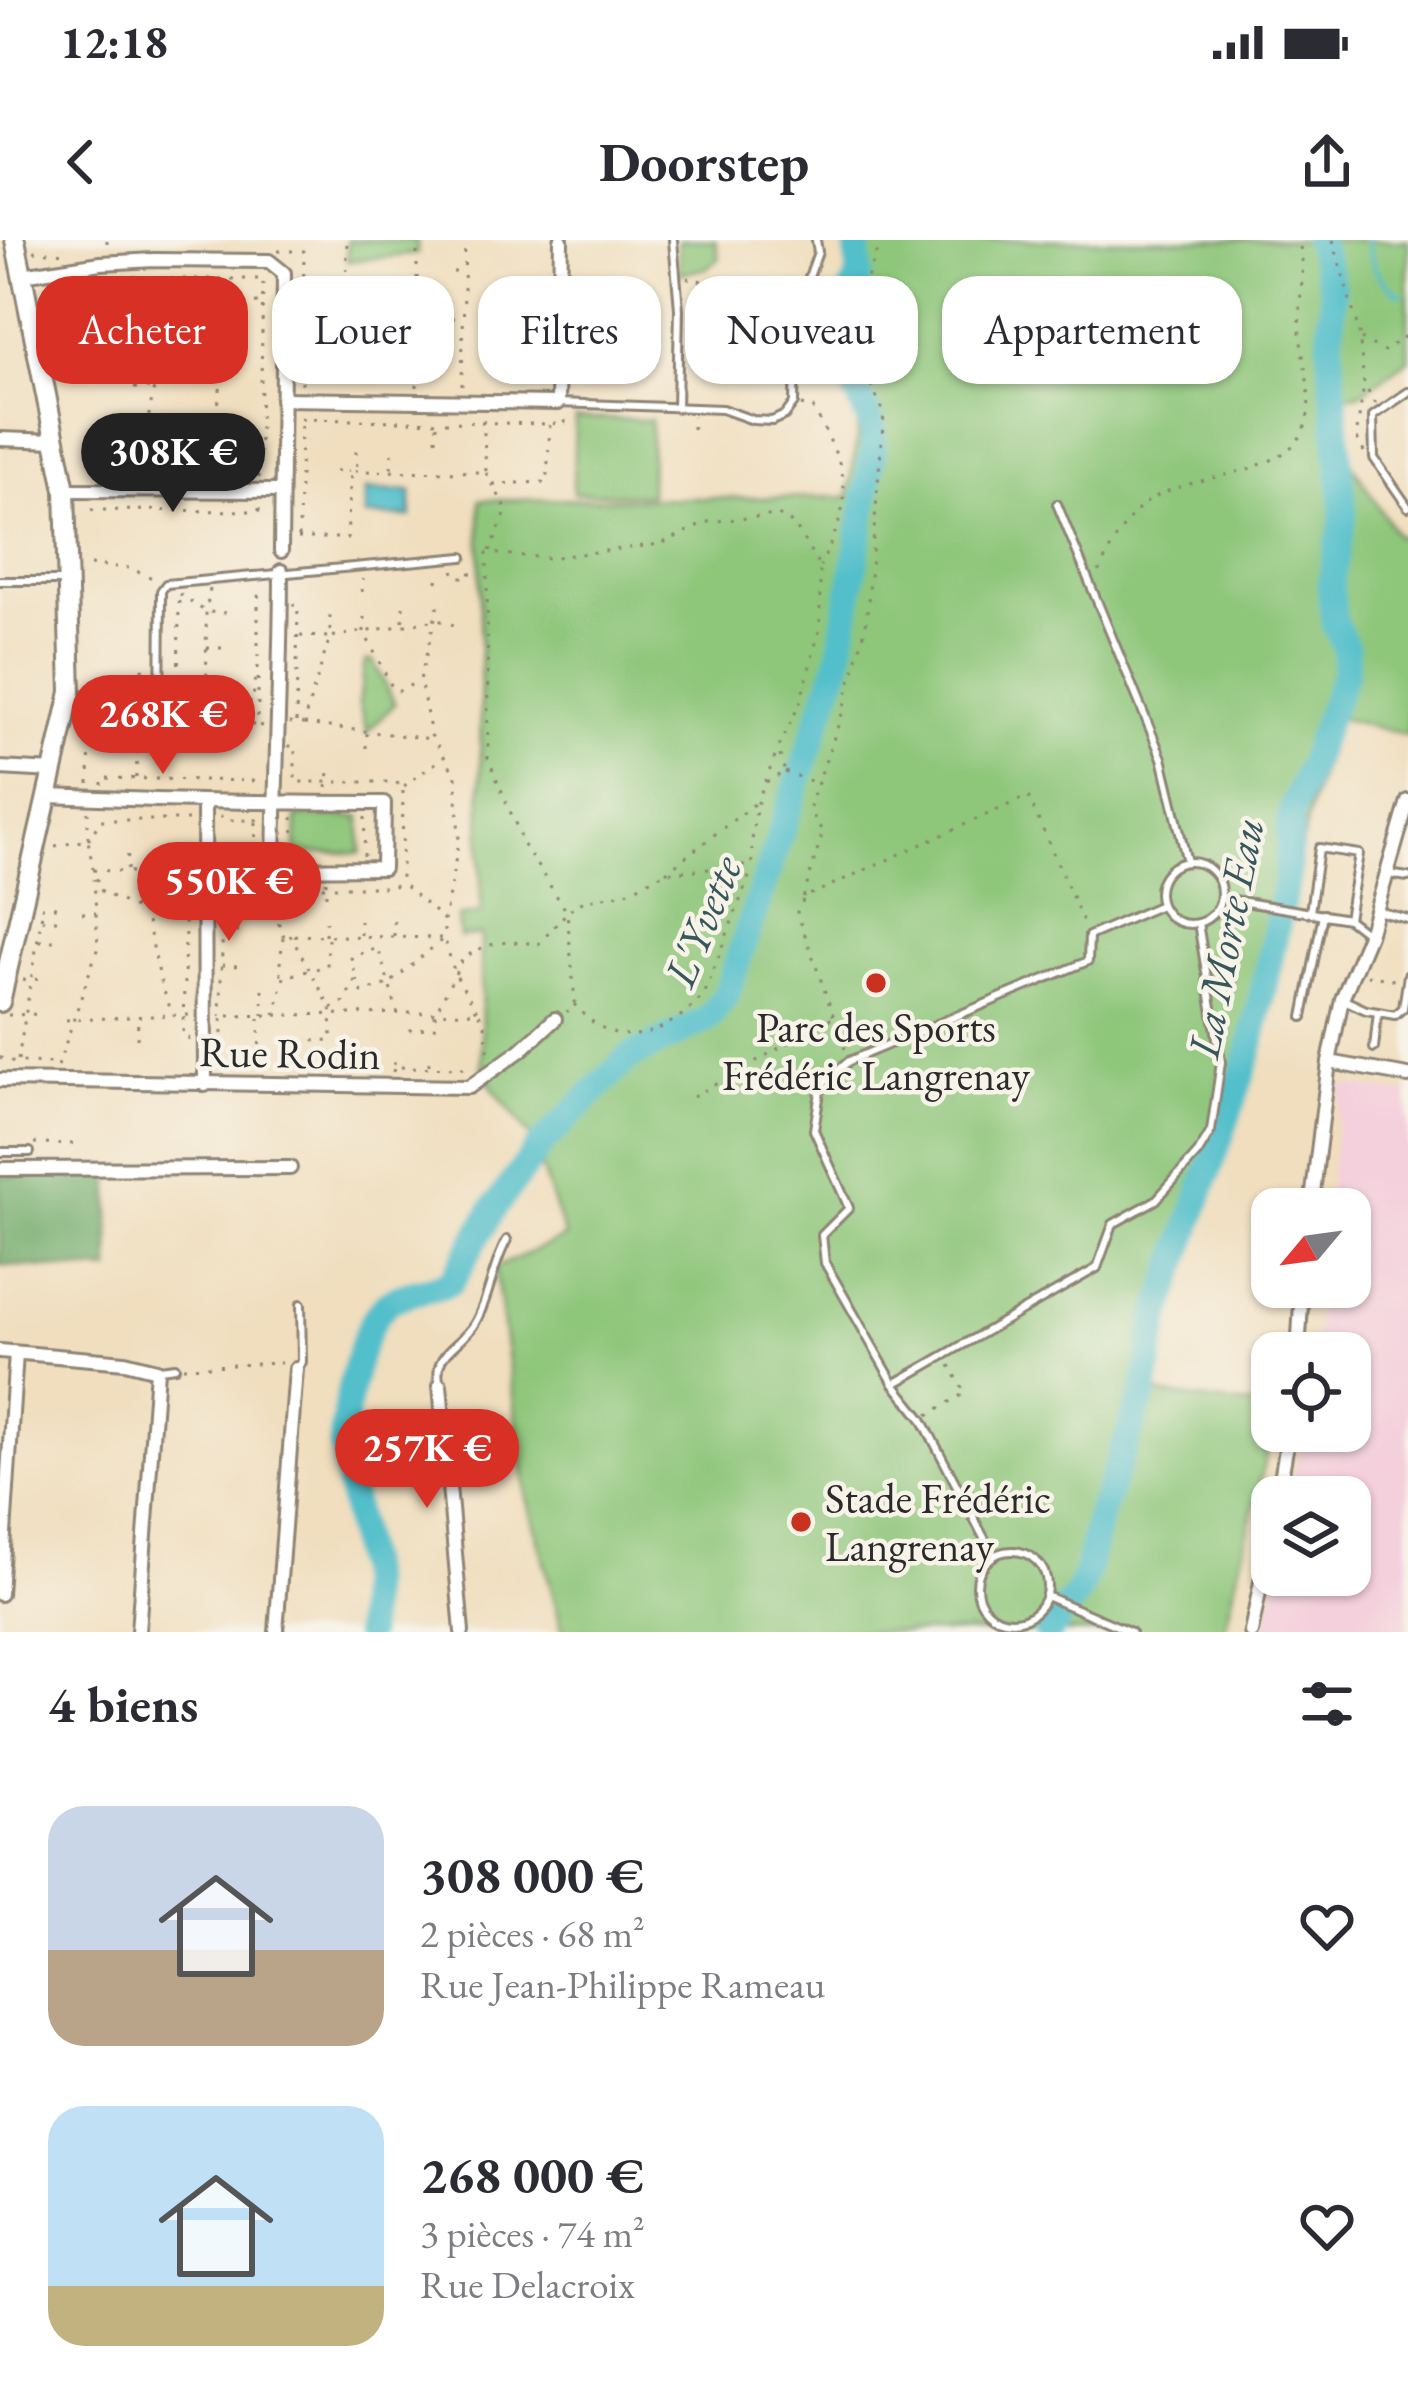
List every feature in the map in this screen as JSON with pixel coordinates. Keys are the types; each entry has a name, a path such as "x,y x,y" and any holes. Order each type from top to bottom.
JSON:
{"street":[{"path":"282,399 561,403 561,240"},
{"path":"3,1009 71,692 65,490 18,259 269,261 284,273 281,545"},
{"path":"0,440 56,441"},
{"path":"65,490 260,485 280,491"},
{"path":"49,796 211,814 276,801 384,803 383,868 274,868 276,801 288,723 280,571"},
{"path":"0,768 54,771"},
{"path":"1314,1188 1342,999 1369,935 1408,801"},
{"path":"205,1085 205,880 211,814"},
{"name":"Rue Rodin","path":"0,1080 469,1088 560,1017"},
{"path":"1329,1062 1408,1076"},
{"path":"0,1169 290,1168"},
{"path":"0,1351 125,1362 157,1370 137,1632"},
{"path":"0,1594 12,1402 7,1374 16,1352"},
{"path":"276,1632 299,1366"},
{"path":"440,1385 462,1632"},
{"path":"1251,1632 1258,1596"}],"lane":[{"path":"673,240 680,309 677,408"},
{"path":"809,276 818,252 816,240"},
{"path":"561,403 722,409 772,421 794,403 794,384"},
{"path":"1408,392 1372,416 1374,458 1408,507"},
{"path":"1058,504 1162,758 1187,862"},
{"path":"160,722 161,591 166,584 463,557"},
{"path":"0,581 68,581"},
{"path":"1310,912 1319,848 1359,854 1348,919"},
{"path":"1187,862 1208,867 1217,877 1221,898 1213,914 1198,923 1176,921 1161,905 1160,884 1165,874 1187,862"},
{"path":"1388,874 1408,877"},
{"path":"1221,898 1348,919 1369,935"},
{"path":"993,1555 922,1419 894,1384 825,1263 822,1234 849,1208 814,1130 821,1085 849,1061 1088,961 1089,936 1161,905"},
{"path":"1376,911 1408,919"},
{"path":"1304,1017 1323,914"},
{"path":"894,1384 1097,1268 1113,1224 1156,1200 1198,1153 1211,1131 1221,1063 1198,923"},
{"path":"1342,999 1395,1015 1403,1008 1407,979"},
{"path":"1374,1048 1378,1012"},
{"path":"0,1152 31,1152"},
{"path":"440,1385 439,1359 476,1322 507,1240"},
{"path":"299,1366 301,1304"},
{"path":"157,1370 175,1367"},
{"path":"1016,1550 1038,1562 1047,1583 1046,1595 1033,1614 1012,1621 990,1614 977,1595 979,1573 993,1555 1016,1550"},
{"path":"1046,1595 1131,1632"},
{"path":"1012,1621 1014,1632"}],"path":[{"path":"107,240 107,252"},
{"path":"346,276 347,240"},
{"path":"417,240 417,276"},
{"path":"462,392 466,240 476,240"},
{"path":"849,1061 797,912 823,831 810,805 866,626 884,413 846,331 876,255 875,240"},
{"path":"1092,589 1126,524 1147,502 1182,484 1246,470 1286,453 1305,427 1309,391 1300,328 1303,256 1298,240"},
{"path":"1333,240 1359,338 1364,385 1380,411"},
{"path":"288,241 288,251"},
{"path":"265,250 304,251 304,276"},
{"path":"18,259 68,253"},
{"path":"134,261 135,276"},
{"path":"304,261 313,261"},
{"path":"337,261 346,261"},
{"path":"417,271 428,271"},
{"path":"453,272 465,272"},
{"path":"675,278 685,280"},
{"path":"91,509 259,511 262,280 248,280"},
{"path":"248,303 262,303"},
{"path":"454,318 464,319"},
{"path":"1359,338 1384,351 1408,334"},
{"path":"138,476 155,384"},
{"path":"146,434 215,431 220,384"},
{"path":"302,384 302,399"},
{"path":"417,384 421,401"},
{"path":"134,388 154,388"},
{"path":"483,401 486,472 507,510 489,553 488,758 525,848 567,912 573,1002 586,1018 618,1037 636,1038 691,1009 704,995 752,865 751,825 758,801 800,703 820,628 820,567 836,534 847,491 836,452 813,408"},
{"path":"299,538 302,419 565,423 561,403"},
{"path":"219,418 230,418"},
{"path":"357,419 357,428"},
{"path":"388,420 388,428"},
{"path":"436,440 437,421"},
{"path":"134,422 148,422"},
{"path":"532,423 532,431"},
{"path":"493,484 547,482 550,424"},
{"path":"176,434 176,446"},
{"path":"208,434 209,446"},
{"path":"281,545 299,538 347,538 356,451"},
{"path":"392,452 392,470"},
{"path":"336,471 436,467 486,472"},
{"path":"301,470 310,470"},
{"path":"242,479 260,485"},
{"path":"300,503 310,504"},
{"path":"335,504 348,505"},
{"path":"489,553 548,557 661,544 707,522 778,515 794,524 820,567"},
{"path":"437,582 438,570 453,568 456,578 470,577 471,564"},
{"path":"90,565 128,568 166,584"},
{"path":"362,592 363,578"},
{"path":"211,586 206,612 207,699 225,725"},
{"path":"258,725 258,596 289,589 288,605 298,605 298,636 288,723"},
{"path":"178,726 178,592 206,612 229,613"},
{"path":"403,606 404,625"},
{"path":"438,606 420,680 434,740 456,776 459,842 444,938 455,974 484,1025 489,1057 496,1067"},
{"path":"303,724 330,637 330,616"},
{"path":"364,616 364,632 387,683 399,691 420,680"},
{"path":"298,636 330,637 438,620 457,626"},
{"path":"205,649 229,648"},
{"path":"136,779 142,669 152,669"},
{"path":"214,709 226,700 253,702 255,674"},
{"path":"178,684 228,681"},
{"path":"90,723 89,788 102,789 102,778 266,782"},
{"path":"140,726 288,723 434,740"},
{"path":"204,746 205,727"},
{"path":"366,748 367,732"},
{"path":"287,746 295,746 295,782 395,782 403,787"},
{"path":"778,749 785,772"},
{"path":"403,787 445,756"},
{"path":"164,779 165,771"},
{"path":"198,771 198,780"},
{"path":"232,771 232,780"},
{"path":"362,772 362,782"},
{"path":"764,783 785,772 816,783"},
{"path":"395,773 395,782"},
{"path":"266,887 393,887 400,882 403,787"},
{"path":"803,898 1028,796 1089,936"},
{"path":"0,1058 51,1063 51,1069 57,1069 69,1021 98,947 89,798"},
{"path":"409,1030 435,1027 435,1014 469,954 495,941 539,944 567,912 584,901 627,892 664,873 758,801"},
{"path":"403,802 415,802"},
{"path":"48,848 88,840 100,820 161,818 195,823 195,815 211,814 225,820 256,820 262,815"},
{"path":"309,814 292,814 294,855 310,855"},
{"path":"360,814 365,817 364,856"},
{"path":"128,818 128,827"},
{"path":"160,828 161,818"},
{"path":"256,820 255,874 267,875 266,887 286,935 331,1008 332,1040 307,1041"},
{"path":"403,836 414,835"},
{"path":"127,872 128,852"},
{"path":"161,872 162,852"},
{"path":"664,873 752,865"},
{"path":"402,870 413,869"},
{"path":"93,870 186,873 205,880"},
{"path":"93,870 102,892 144,912 161,967 160,990 174,1015"},
{"path":"186,873 184,1036 192,1040 192,1052"},
{"path":"400,882 444,920"},
{"path":"326,887 326,896"},
{"path":"393,887 394,897"},
{"path":"359,888 359,897"},
{"path":"33,907 58,907"},
{"path":"17,1062 43,907"},
{"path":"217,907 223,915 223,1085"},
{"path":"82,913 98,913"},
{"path":"40,920 58,920"},
{"path":"284,977 327,966 326,921"},
{"path":"360,921 360,937"},
{"path":"394,921 394,938"},
{"path":"223,932 239,932"},
{"path":"286,935 444,938"},
{"path":"284,977 279,972 286,935"},
{"path":"378,938 377,949 398,1015"},
{"path":"377,949 351,957 362,992 389,984 444,938"},
{"path":"25,941 58,941"},
{"path":"223,965 238,966"},
{"path":"1353,973 1407,979"},
{"path":"274,1017 284,977"},
{"path":"331,1008 344,1001 356,978"},
{"path":"15,980 42,980"},
{"path":"262,989 258,1064 263,1072"},
{"path":"560,1017 573,1002"},
{"path":"3,1009 41,1014"},
{"path":"222,1016 478,1012"},
{"path":"69,1021 205,1016"},
{"path":"560,1017 586,1018"},
{"path":"693,1096 834,1017"},
{"path":"137,1039 138,1018"},
{"path":"376,1072 393,1073 395,1054"},
{"path":"429,1054 429,1067"},
{"path":"462,1055 462,1068"},
{"path":"205,1069 258,1064"},
{"path":"394,1067 475,1068"},
{"path":"20,1142 80,1144"},
{"path":"922,1419 965,1393 943,1353"},
{"path":"175,1367 299,1366"}],"shaded area":[{"path":"1342,1084 1408,1094 1408,1632 1265,1632 1272,1596 1371,1596 1371,1476 1295,1476 1299,1452 1371,1452 1371,1332 1316,1332 1318,1308 1371,1308 1371,1188 1329,1188"}],"green space":[{"path":"347,240 417,240 417,254 347,261"},
{"path":"678,240 715,240 719,259 707,268 680,274"},
{"name":"Parc des Sports Frédéric Langrenay","path":"865,240 1408,240 1408,360 1359,394 1338,396 1346,454 1396,535 1408,540 1408,735 1338,718 1312,799 1256,1055 1161,1327 1151,1393 1251,1405 1251,1452 1267,1452 1261,1476 1251,1476 1251,1519 1224,1632 563,1632 527,1498 495,1268 565,1237 531,1138 482,1074 481,935 460,937 458,917 481,913 480,500 848,497 858,432 858,384 918,384 918,276 867,276"},
{"path":"575,418 651,420 650,495 573,493"},
{"path":"365,661 373,661 395,704 367,732 359,704"},
{"path":"297,816 361,817 361,853 296,853"},
{"path":"110,1175 110,1271 0,1265 0,1176"}],"water":[{"path":"365,490 411,491 411,517 365,516"}],"waterway":[{"name":"L'Yvette","path":"366,1632 367,1580 342,1444 350,1389 369,1328 389,1302 452,1281 492,1211 542,1143 628,1058 708,1019 726,995 839,661 873,453 873,428 835,344 839,321 859,274 857,240"},
{"name":"La Morte Eau","path":"1048,1632 1077,1595 1086,1575 1099,1516 1145,1390 1157,1321 1250,1051 1287,880 1291,813 1345,672 1346,647 1334,623 1330,585 1344,515 1330,347 1333,289 1317,240"},
{"path":"1367,240 1377,272 1401,294"}],"place":[{"name":"Parc des Sports Frédéric Langrenay","path":"876,983"},
{"name":"Stade Frédéric Langrenay","path":"801,1522"}]}
